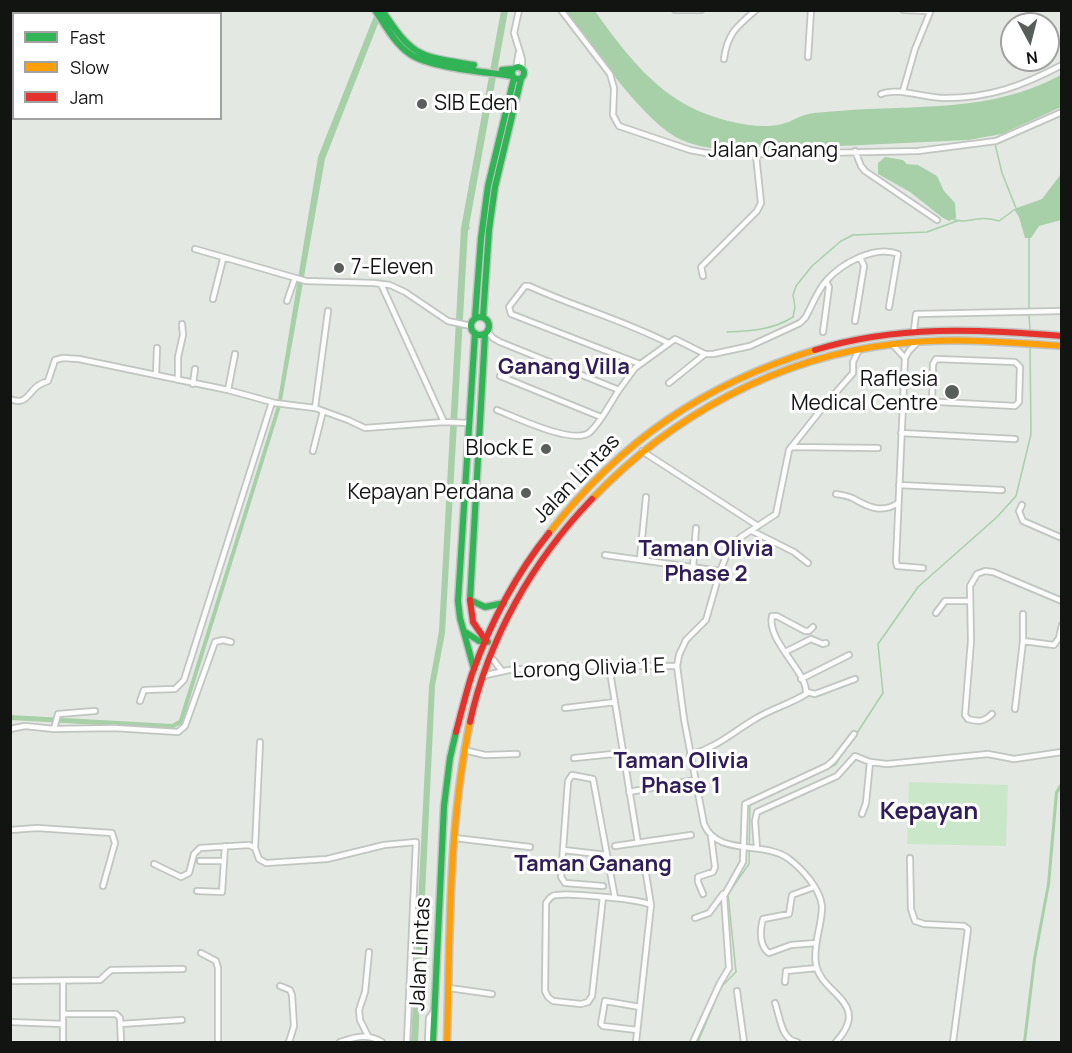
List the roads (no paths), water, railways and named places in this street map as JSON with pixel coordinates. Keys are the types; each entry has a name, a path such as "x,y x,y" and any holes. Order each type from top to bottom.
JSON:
{"main road":[{"path":"375,10 406,44 422,54 482,68 516,73"},
{"path":"382,10 385,20"},
{"path":"495,645 486,641 478,633 471,620 470,600 486,333 489,323 483,317 489,238 495,187 516,73"},
{"path":"475,318 480,238 488,186 516,73"},
{"path":"483,317 475,318 468,325 475,333 480,335 486,333"},
{"name":"Jalan Lintas","path":"433,1042 446,786 452,747 474,670 486,641 523,568 559,518 601,472 654,428 722,386 784,359 865,337 914,330 959,329 1062,336"},
{"path":"474,670 472,655 458,612 458,601 475,333"},
{"name":"Jalan Lintas","path":"447,1042 455,838 464,750 471,717 483,676 513,607 545,554 590,500 641,450 693,414 756,381 799,365 861,349 920,341 992,340 1062,346"},
{"path":"654,428 660,429 662,435"},
{"path":"470,600 485,607 504,603"},
{"path":"465,632 479,641 486,641"},
{"path":"452,747 458,746 462,741 471,717"}],"street":[{"path":"516,73 522,59 514,33 519,10"},
{"name":"Jalan Ganang","path":"561,10 610,74 614,88 613,115 619,126 704,153 756,155 855,151 918,152 994,142 1062,112"},
{"path":"675,10 700,11"},
{"path":"808,57 811,10"},
{"path":"903,10 930,11 915,49 903,92"},
{"path":"724,59 725,47 730,36 755,11"},
{"path":"881,94 891,91 943,98 985,95 1016,87 1062,65"},
{"path":"855,151 865,171 937,220"},
{"path":"703,276 701,267 757,211 761,203 756,155"},
{"path":"195,249 223,259 306,281 381,284 405,292 453,323 468,325"},
{"path":"497,410 559,433 585,436 601,417 630,373 668,343 678,339 705,354 750,346 800,323 826,280 860,257 872,252 898,254 889,307"},
{"path":"855,321 864,267 860,257"},
{"path":"213,299 223,259"},
{"path":"287,301 296,279"},
{"path":"823,332 829,287 826,280"},
{"path":"381,284 447,421"},
{"path":"640,364 511,314 509,308 525,286 530,286 558,299 634,326 668,343"},
{"path":"315,408 328,311"},
{"path":"914,330 916,314 1062,311"},
{"path":"178,380 182,324"},
{"path":"486,333 500,342 619,390"},
{"path":"920,341 904,358 896,564 901,567 923,568"},
{"path":"892,344 904,358"},
{"path":"156,375 157,348"},
{"path":"853,362 861,349"},
{"path":"703,894 698,878 712,872 715,867 711,836 704,824 690,755 677,666 683,645 706,620 720,571 730,547 776,514 791,447 853,373 855,368 853,362 842,353"},
{"path":"228,390 235,354"},
{"path":"669,383 705,354"},
{"path":"10,399 16,402 23,401 38,386 47,382 54,362 59,358 79,359 228,390 283,404 315,408 365,428 447,421 469,423"},
{"path":"902,400 932,402 1015,406 1019,402 1020,367 1015,362 938,359 933,364 932,402"},
{"path":"193,384 195,369"},
{"path":"500,376 601,417"},
{"path":"140,701 144,690 175,689 184,680 274,402"},
{"path":"313,451 323,411"},
{"path":"901,433 1015,439"},
{"path":"791,447 878,448"},
{"path":"641,450 758,526"},
{"path":"899,485 1002,490"},
{"path":"836,494 855,499 871,508 890,508 898,502"},
{"path":"640,559 646,497"},
{"path":"1022,505 1019,511 1023,521 1062,538"},
{"path":"693,567 696,528"},
{"path":"752,531 794,552 808,563"},
{"path":"605,555 720,571"},
{"path":"992,714 983,721 966,717 971,641 970,586 974,577 989,571 1062,601"},
{"path":"936,614 945,601 970,601"},
{"path":"1015,709 1023,641 1023,614"},
{"path":"807,692 773,631 772,616 777,616 805,631 813,627"},
{"path":"1023,641 1050,646 1060,639 1062,626"},
{"path":"785,652 811,639 826,643"},
{"path":"10,729 25,726 54,726 174,732 181,730 185,726 215,642 223,640 231,642"},
{"path":"801,679 849,655"},
{"name":"Lorong Olivia 1 E","path":"491,656 502,671"},
{"path":"609,666 638,843"},
{"name":"Lorong Olivia 1 E","path":"483,676 502,671 558,667 677,666"},
{"path":"690,755 704,751 755,719 807,692 815,694 855,678"},
{"path":"565,708 615,702"},
{"path":"54,726 59,713 95,711"},
{"path":"695,918 709,913 742,863 745,804 827,766 854,734"},
{"path":"260,742 255,848 259,859 266,862 327,858 384,845 416,842 407,1042"},
{"path":"464,750 485,755 517,754"},
{"path":"755,848 757,812 837,776 855,756 870,762 887,764 988,754 1014,759 1062,752"},
{"path":"574,758 623,753"},
{"path":"862,814 866,803 866,783 870,762"},
{"path":"603,886 565,883 561,877 570,776 593,779 615,898"},
{"path":"629,792 695,780"},
{"path":"10,830 37,828 112,833 116,843 103,886"},
{"path":"615,846 691,835"},
{"path":"711,836 744,847 774,851 785,856 800,869 814,887 822,905 816,943 817,968 848,1011 846,1028 836,1042"},
{"path":"455,838 530,847"},
{"path":"154,864 181,877 189,873 194,855 198,850 249,845 255,848"},
{"path":"197,891 222,892 225,846"},
{"path":"563,850 607,855"},
{"path":"910,858 911,909 915,921 968,928 953,1042"},
{"path":"200,861 224,861"},
{"path":"636,1042 651,905 646,874"},
{"path":"814,887 792,895 789,914 763,919 761,935 764,947 769,953 791,945 816,943"},
{"path":"693,1042 720,983 729,969 725,892"},
{"path":"603,897 592,996 588,1002 581,1004 553,1001 545,991 546,903 550,897 557,894 603,897 644,902 651,905"},
{"path":"368,1036 360,1020 359,1010 365,992 369,952"},
{"path":"201,953 216,961 218,968 218,1042"},
{"path":"785,982 786,971 817,968"},
{"path":"10,981 100,980 111,970 183,969"},
{"path":"63,981 63,1042"},
{"path":"280,986 290,990 292,995 294,1026 289,1042"},
{"path":"449,988 492,994"},
{"path":"737,991 744,1042"},
{"path":"638,1030 601,1024 605,1001 640,1007"},
{"path":"775,1003 786,1036 790,1041 797,1042"},
{"path":"428,1042 429,1018 435,1010"},
{"path":"63,1014 116,1014 120,1017 121,1042"},
{"path":"120,1024 182,1020"},
{"path":"10,1022 63,1024"},
{"path":"340,1042 357,1036 368,1036 382,1042"}],"waterway":[{"path":"995,144 1002,173 1016,208"},
{"path":"953,219 999,221 1014,210"},
{"path":"727,332 769,327 793,317 795,307 793,295 796,286 812,266 841,241 853,235 927,232 957,221"},
{"path":"1029,238 1029,310"},
{"path":"1029,314 1030,331"},
{"path":"855,736 883,693 878,644 918,587 997,517 1016,496 1031,434 1030,347"},
{"path":"698,1042 721,987 736,972 728,894 749,864 750,805 835,765 852,740"}],"place":[{"name":"SIB Eden","path":"422,104"},
{"name":"7-Eleven","path":"339,268"},
{"name":"Raflesia Medical Centre","path":"952,392"},
{"name":"Block E","path":"546,449"},
{"name":"Kepayan Perdana","path":"526,493"}],"district":[{"name":"Ganang Villa","path":"564,368"},
{"name":"Taman Olivia Phase 2","path":"706,562"},
{"name":"Taman Olivia Phase 1","path":"681,774"},
{"name":"Kepayan","path":"929,812"},
{"name":"Taman Ganang","path":"593,865"}]}
